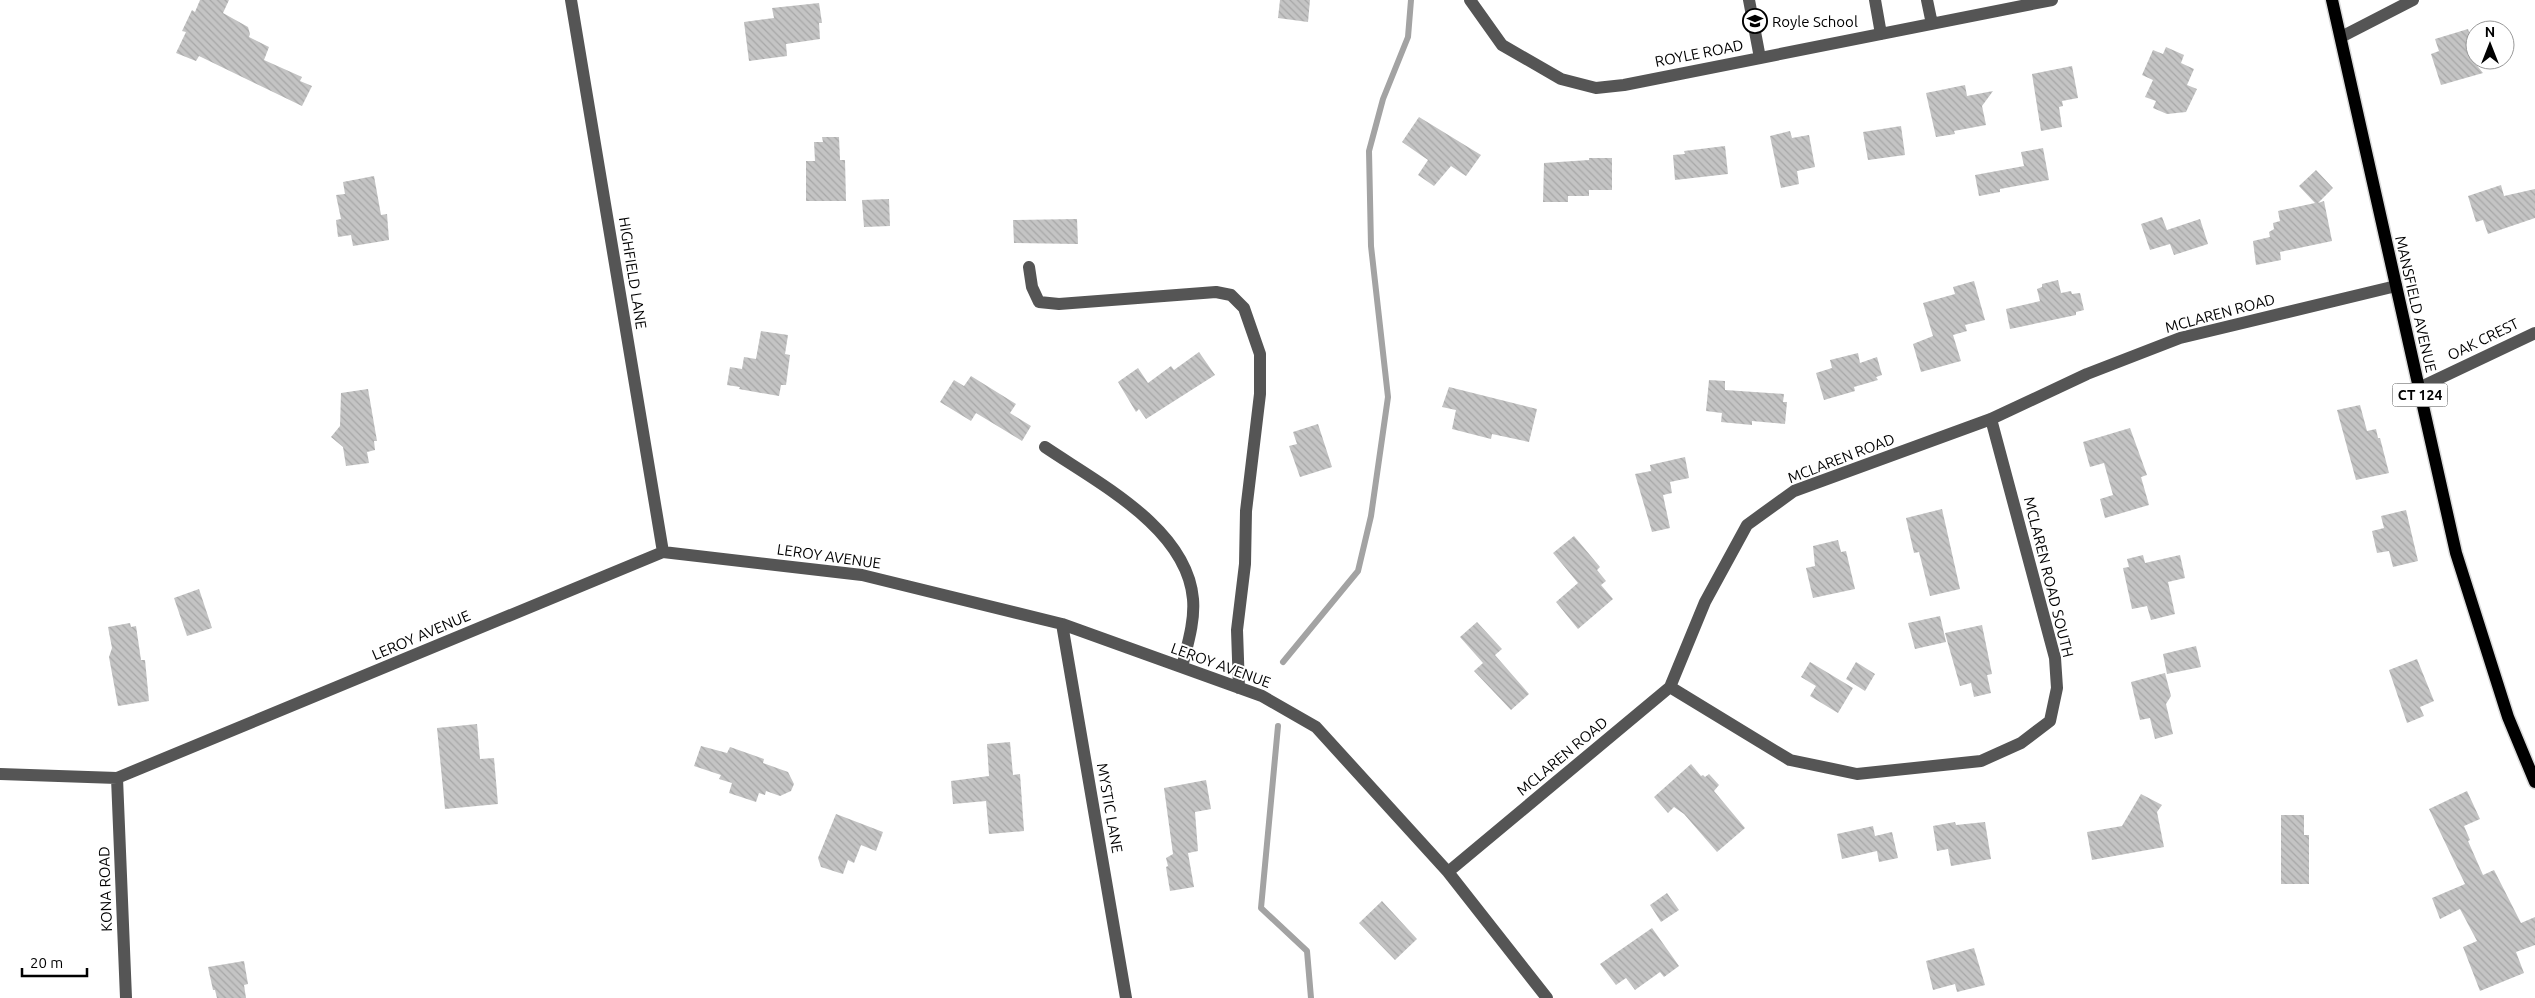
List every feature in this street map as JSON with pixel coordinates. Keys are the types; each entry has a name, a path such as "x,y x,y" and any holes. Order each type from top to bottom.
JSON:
{"main road":[{"name":"MANSFIELD AVENUE","path":"2332,0 2456,553 2508,718 2535,782"}],"street":[{"name":"HIGHFIELD LANE","path":"571,0 663,552"},
{"name":"ROYLE ROAD","path":"1470,0 1502,45 1561,79 1596,88 1624,85 2052,0"},
{"path":"1749,0 1760,58"},
{"path":"1875,0 1881,34"},
{"path":"1928,0 1932,24"},
{"path":"2341,38 2413,0"},
{"path":"1029,268 1032,287 1039,302 1068,304 1216,292 1232,295 1244,308 1260,354 1260,394 1247,501 1245,564 1237,630 1239,688"},
{"name":"MCLAREN ROAD","path":"1448,872 1670,687 1705,602 1747,525 1794,491 1991,419 2087,374 2180,338 2396,286"},
{"name":"OAK CREST","path":"2419,388 2535,332"},
{"name":"MCLAREN ROAD SOUTH","path":"1670,687 1790,760 1857,774 1981,761 2021,743 2050,721 2057,688 2055,658 1991,419"},
{"path":"1045,447 1134,508 1165,538 1178,555 1193,598 1190,628 1182,667"},
{"name":"LEROY AVENUE","path":"0,774 117,778 663,552 862,575 1062,624 1239,688 1283,706 1316,727 1448,872 1547,998"},
{"name":"MYSTIC LANE","path":"1062,624 1126,998"},
{"name":"KONA ROAD","path":"117,778 126,998"}],"building":[{"path":"200,0 229,0 223,13 248,27 249,37 269,47 264,60 302,77 300,81 312,86 302,106 199,56 196,61 176,53 186,32 182,31 192,10 195,12"},
{"path":"1280,0 1310,0 1308,22 1278,18"},
{"path":"819,3 822,23 819,23 820,39 786,44 787,56 749,61 744,22 774,18 772,8"},
{"path":"2465,30 2465,70 2481,70 2483,73 2441,85 2431,54 2439,51 2435,39"},
{"path":"2166,47 2184,55 2181,63 2194,69 2187,85 2197,89 2186,112 2167,114 2153,108 2156,101 2145,97 2153,80 2142,75 2153,50 2163,54"},
{"path":"2072,66 2078,98 2062,101 2063,106 2059,107 2062,127 2041,131 2032,74"},
{"path":"1965,85 1967,96 1993,91 1982,106 1986,125 1954,131 1955,134 1936,137 1926,93"},
{"path":"1419,117 1481,155 1466,176 1451,166 1434,186 1418,175 1428,160 1402,142"},
{"path":"1901,126 1905,155 1868,160 1863,132"},
{"path":"1790,131 1792,138 1809,135 1815,167 1797,171 1799,184 1781,188 1770,136"},
{"path":"822,137 839,137 840,160 845,160 846,201 806,201 806,161 815,161 814,142 823,142"},
{"path":"1725,146 1728,174 1675,180 1673,155 1685,154 1684,151"},
{"path":"2043,148 2049,180 2000,189 2000,192 1979,196 1975,175 2024,166 2021,152"},
{"path":"1589,158 1612,158 1612,190 1589,190 1589,196 1568,196 1568,202 1543,202 1544,163 1589,160"},
{"path":"2316,170 2333,188 2318,203 2324,201 2332,241 2280,252 2281,260 2256,265 2253,241 2270,237 2269,232 2274,229 2273,223 2280,221 2278,211 2315,203 2299,186"},
{"path":"374,176 381,215 387,214 389,240 353,246 351,235 338,237 336,220 341,219 336,195 345,194 343,182"},
{"path":"2501,185 2504,196 2535,189 2535,218 2488,234 2483,220 2476,222 2468,196"},
{"path":"889,199 890,226 864,227 862,200"},
{"path":"2162,217 2167,230 2200,219 2208,244 2174,255 2170,244 2150,250 2141,224"},
{"path":"1077,219 1078,244 1014,243 1013,220"},
{"path":"2058,280 2061,293 2071,291 2072,294 2080,293 2084,310 2076,312 2076,315 2010,329 2006,309 2040,301 2037,289 2042,287 2042,284"},
{"path":"1974,281 1985,320 1965,325 1967,331 1953,335 1961,361 1921,372 1913,344 1933,336 1923,303 1955,294 1953,287"},
{"path":"761,331 788,335 785,354 790,355 786,385 781,385 779,396 727,385 730,367 742,369 744,357 756,359"},
{"path":"1199,352 1215,375 1146,419 1139,409 1136,412 1118,382 1138,368 1148,383 1171,366 1174,370"},
{"path":"1858,353 1860,363 1877,357 1882,375 1876,377 1878,380 1854,387 1855,391 1824,400 1816,373 1832,368 1830,360"},
{"path":"971,376 1016,404 1010,413 1031,426 1022,441 976,413 971,421 940,402 954,380 964,386"},
{"path":"1709,380 1725,381 1725,390 1784,394 1783,402 1787,402 1785,424 1752,421 1752,425 1721,422 1722,413 1706,411"},
{"path":"1449,387 1537,409 1529,442 1492,434 1491,439 1452,429 1456,410 1442,407"},
{"path":"368,389 377,441 374,441 375,450 367,452 369,463 346,466 343,447 331,437 340,426 341,393"},
{"path":"2360,405 2367,431 2376,429 2378,438 2380,438 2389,473 2356,480 2337,410"},
{"path":"1318,424 1332,467 1300,477 1289,446 1297,444 1293,432"},
{"path":"2130,428 2147,475 2141,477 2149,505 2105,518 2100,499 2113,495 2104,463 2090,467 2083,442"},
{"path":"1685,457 1689,478 1670,482 1672,493 1663,495 1670,528 1652,532 1635,474 1651,471 1650,465"},
{"path":"1942,509 1960,589 1930,596 1919,552 1914,553 1906,518"},
{"path":"2406,510 2418,561 2393,567 2389,551 2377,553 2372,531 2384,528 2381,516"},
{"path":"1574,536 1600,567 1597,570 1606,581 1601,585 1613,599 1578,629 1556,602 1578,583 1553,553"},
{"path":"1838,540 1841,552 1846,551 1855,589 1813,598 1806,568 1815,566 1813,546"},
{"path":"2143,555 2145,563 2180,555 2185,578 2168,582 2175,614 2151,620 2147,606 2132,609 2123,568 2129,567 2127,559"},
{"path":"199,589 212,628 187,636 174,598"},
{"path":"1940,616 1946,642 1915,649 1908,623"},
{"path":"1477,622 1502,649 1495,655 1529,694 1511,710 1474,671 1483,663 1460,637"},
{"path":"130,623 131,627 136,626 141,660 145,660 149,701 118,706 109,657 112,648 108,627"},
{"path":"1982,625 1992,674 1987,675 1991,693 1974,697 1971,683 1960,686 1945,633"},
{"path":"2196,646 2201,667 2167,674 2163,654"},
{"path":"2417,659 2434,701 2420,707 2424,716 2407,723 2389,670"},
{"path":"1810,662 1853,688 1838,713 1810,696 1816,686 1801,677"},
{"path":"1856,662 1875,674 1865,691 1846,679"},
{"path":"2165,673 2171,696 2166,704 2173,734 2155,739 2150,718 2140,720 2131,682"},
{"path":"477,724 480,759 494,758 498,804 445,809 437,728"},
{"path":"1010,742 1013,775 1020,774 1024,831 989,834 986,801 953,804 951,781 989,776 987,744"},
{"path":"701,746 727,753 730,747 764,759 763,763 788,772 794,784 791,791 780,796 766,791 765,795 759,793 756,802 729,793 732,783 719,779 721,775 694,766"},
{"path":"1691,764 1701,776 1705,777 1709,774 1719,785 1714,791 1745,828 1717,852 1684,814 1674,807 1668,813 1654,797"},
{"path":"1206,780 1211,809 1195,812 1198,851 1188,853 1194,887 1170,891 1166,858 1173,854 1164,788"},
{"path":"2467,791 2480,819 2464,826 2470,840 2468,841 2483,875 2494,870 2521,923 2535,917 2535,945 2516,952 2524,973 2480,991 2463,947 2477,941 2460,909 2440,919 2432,898 2465,884 2429,809"},
{"path":"2141,794 2162,805 2157,812 2164,847 2092,860 2087,832 2122,826"},
{"path":"836,814 883,832 876,851 861,845 854,863 848,860 843,874 821,867 818,858"},
{"path":"2281,815 2304,815 2304,835 2309,835 2309,884 2281,884"},
{"path":"1955,822 1956,825 1985,822 1991,859 1951,866 1948,849 1937,851 1933,826"},
{"path":"1873,826 1875,836 1892,832 1898,858 1879,862 1877,851 1842,859 1837,834"},
{"path":"1667,893 1679,910 1661,922 1650,905"},
{"path":"1382,901 1417,939 1395,960 1359,923"},
{"path":"1652,928 1679,966 1664,977 1660,972 1635,990 1626,978 1616,985 1600,964"},
{"path":"1974,948 1985,985 1957,992 1955,984 1933,990 1926,961"},
{"path":"244,961 248,984 244,985 246,998 217,998 215,990 213,990 208,967"}],"waterway":[{"path":"1283,662 1358,571 1371,516 1388,397 1371,246 1369,151 1383,99 1408,37 1411,0"},
{"path":"1278,726 1261,908 1307,951 1311,998"}],"place":[{"name":"Royle School","path":"1755,21"}]}
